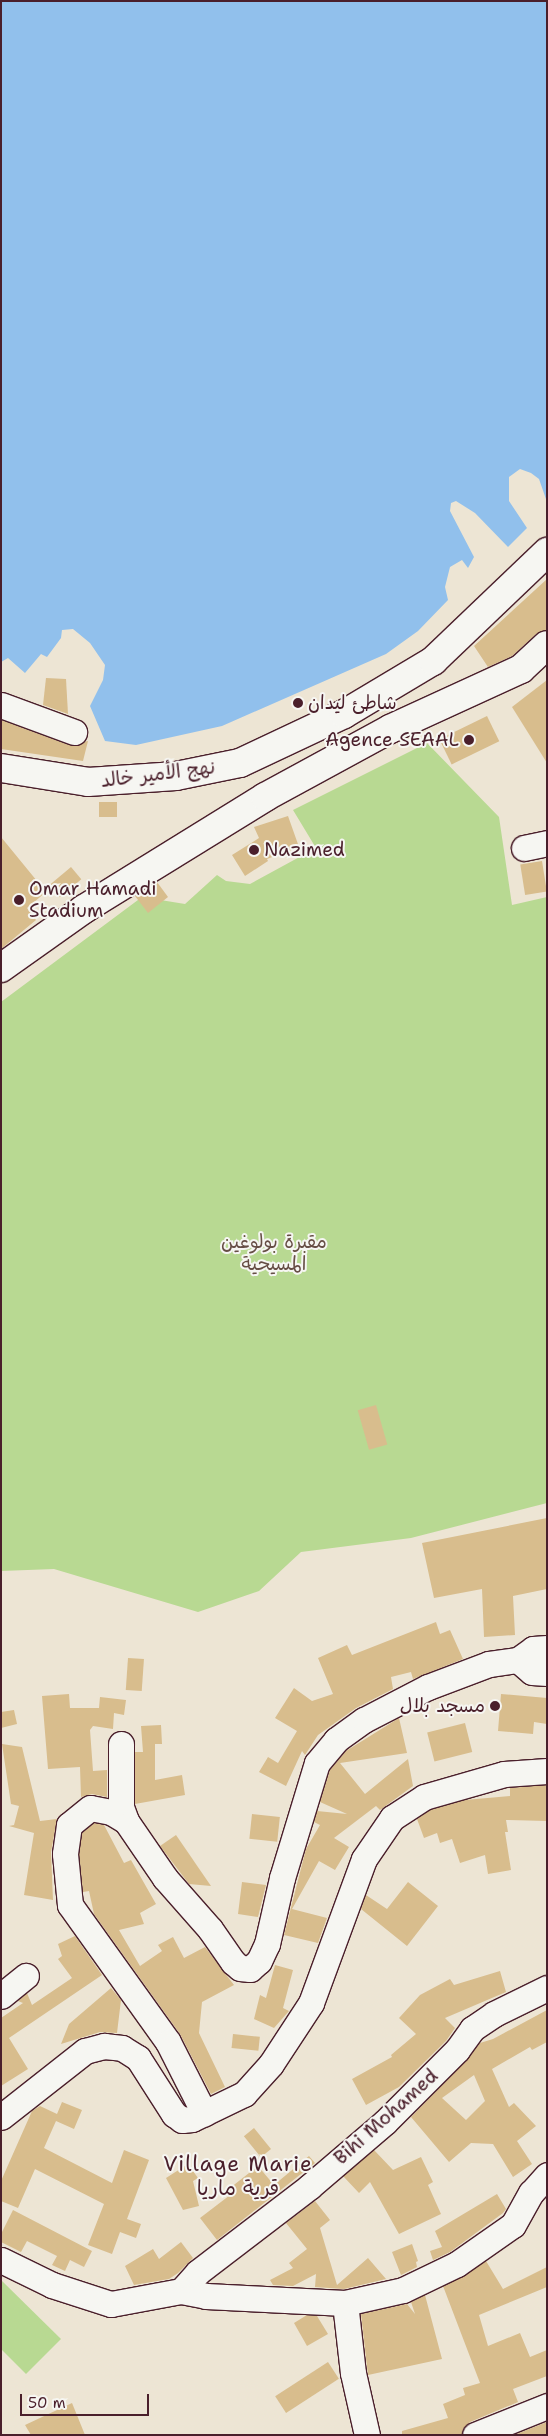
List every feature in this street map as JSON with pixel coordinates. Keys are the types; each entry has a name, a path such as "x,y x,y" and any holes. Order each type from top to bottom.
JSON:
{"main road":[{"name":"نهج الأمير خالد","path":"1,768 88,782 176,776 240,763 344,714 433,661 547,552"},
{"path":"1,968 84,909 265,797 390,729 521,669 547,645"}],"street":[{"path":"1,706 74,732"},
{"path":"121,1744 121,1807 126,1821 165,1878 233,1962 240,1968 250,1968 260,1961 267,1944 282,1878 317,1763 336,1740 364,1720 428,1687 489,1664 518,1660 533,1649 547,1648"},
{"path":"518,1660 532,1672 547,1673"},
{"path":"1,2117 85,2051 104,2046 122,2048 138,2058 174,2114 182,2120 204,2113 244,2094 271,2064 311,2003 361,1868 376,1838 392,1818 433,1794 504,1774 547,1771"},
{"path":"126,1821 111,1812 90,1808 69,1825 65,1854 70,1905 168,2042 204,2113"},
{"path":"1,1996 26,1976"},
{"name":"Bihi Mohamed","path":"181,2291 198,2272 266,2222 385,2122 457,2050 472,2029 494,2014 547,1988"},
{"path":"1,2260 52,2285 111,2304 181,2291 206,2296 345,2303 404,2290 457,2264 512,2225 531,2193 547,2176"},
{"path":"345,2303 353,2373 367,2435"},
{"path":"475,2435 547,2406"}],"green space":[{"name":"مقبرة بولوغين المسيحية","path":"427,743 499,817 512,905 547,897 547,1503 411,1538 301,1552 259,1591 198,1612 54,1569 1,1571 1,1002 142,897 185,904 217,875 226,881 250,884 316,848 293,810"},
{"path":"1,2280 61,2339 26,2374 1,2349"}],"water":[{"path":"1,1 547,1 547,502 539,479 531,473 520,469 509,477 509,501 527,528 508,547 475,513 456,501 451,503 450,511 474,557 468,568 462,560 450,567 445,587 448,600 418,631 386,654 222,726 136,745 105,741 90,706 103,680 105,665 90,643 73,629 62,630 61,638 47,657 41,654 25,673 8,658 1,662"}],"building":[{"path":"547,579 547,630 536,634 512,656 488,667 474,646"},
{"path":"46,678 66,679 68,714 43,705"},
{"path":"547,680 547,763 512,707"},
{"name":"Agence SEAAL","path":"487,716 499,741 452,764 439,739"},
{"path":"1,720 69,745 88,741 83,761 1,749"},
{"path":"99,802 117,802 117,817 99,817"},
{"path":"288,816 299,847 267,859 268,861 245,876 232,855 259,838 254,827"},
{"name":"Omar Hamadi Stadium","path":"1,837 46,892 27,908 36,920 1,949"},
{"path":"542,861 547,892 525,895 520,864"},
{"path":"71,867 81,879 60,897 50,885"},
{"path":"157,882 168,897 148,913 135,896"},
{"path":"376,1405 387,1444 369,1450 358,1410"},
{"path":"547,1518 547,1589 513,1596 515,1635 484,1637 482,1589 434,1598 422,1543"},
{"path":"436,1622 440,1634 450,1630 463,1659 413,1679 411,1672 391,1677 393,1689 356,1708 318,1735 305,1755 302,1751 286,1786 259,1772 268,1757 278,1763 297,1731 275,1718 294,1688 312,1701 333,1694 318,1658 347,1645 352,1655"},
{"path":"128,1658 144,1659 142,1691 126,1690"},
{"path":"69,1694 70,1708 99,1708 100,1697 126,1700 124,1715 114,1713 113,1729 93,1726 90,1730 93,1771 107,1770 107,1797 92,1794 81,1797 80,1767 48,1769 42,1696"},
{"path":"501,1694 547,1698 547,1724 534,1722 533,1734 498,1731"},
{"path":"14,1710 17,1724 1,1728 1,1712"},
{"path":"399,1718 407,1753 340,1763 365,1794 408,1759 413,1786 380,1810 376,1806 334,1838 349,1847 335,1870 319,1861 292,1909 327,1918 318,1943 284,1935 306,1849 320,1825 314,1822 317,1811 347,1814 320,1802 330,1770 346,1751"},
{"path":"465,1723 472,1752 434,1762 427,1732"},
{"path":"161,1725 162,1744 155,1744 155,1780 182,1775 185,1795 135,1804 135,1752 143,1752 141,1726"},
{"path":"2,1744 22,1747 40,1821 57,1819 51,1852 53,1900 24,1895 34,1833 9,1826 14,1825 19,1806 11,1804"},
{"path":"547,1785 547,1821 506,1820 508,1832 505,1832 511,1870 488,1874 485,1855 460,1863 452,1839 440,1843 437,1833 424,1838 417,1819 430,1810 465,1800 510,1796 510,1788"},
{"path":"252,1814 280,1817 277,1842 249,1839"},
{"path":"94,1823 104,1825 124,1863 131,1860 156,1904 140,1913 144,1924 119,1930 140,1966 162,1951 158,1945 173,1937 184,1958 205,1947 234,1985 202,2002 199,2033 225,2087 211,2094 180,2034 94,1914 89,1891 83,1892 79,1854 82,1833"},
{"path":"176,1835 211,1886 189,1884 160,1846"},
{"path":"242,1882 266,1885 258,1917 238,1914"},
{"path":"408,1882 438,1906 407,1946 361,1909 366,1895 387,1909"},
{"path":"75,1936 102,1975 9,2038 28,2069 1,2086 1,2018 23,2003 18,2001 27,1993 32,2005 72,1978 58,1959 62,1956 58,1944"},
{"path":"275,1965 293,1970 283,2008 289,2011 274,2028 254,2019 260,1995 266,1998"},
{"path":"500,1971 506,1992 445,2018 455,2028 446,2041 399,2087 366,2105 352,2079 392,2057 391,2055 416,2034 399,2018 420,1995 450,1979 454,1985"},
{"path":"111,1988 121,2000 117,2033 100,2032 61,2044 69,2024"},
{"path":"547,2010 547,2042 532,2050 530,2047 492,2069 509,2107 514,2103 536,2126 517,2141 532,2164 513,2177 493,2144 471,2143 449,2162 411,2117 467,2060 480,2043 493,2039","holes":["474,2075 485,2101 466,2120 442,2098"]},
{"path":"233,2034 260,2037 258,2051 232,2048"},
{"path":"62,2102 82,2110 74,2129 56,2121 44,2148 112,2183 124,2150 149,2160 127,2219 141,2224 136,2238 120,2232 112,2254 88,2245 104,2204 35,2169 18,2208 1,2201 1,2181 32,2111 40,2106 57,2114"},
{"path":"254,2128 271,2149 261,2157 244,2136"},
{"path":"374,2150 393,2170 421,2157 433,2182 428,2185 441,2214 399,2234 370,2182 359,2193 343,2176"},
{"path":"309,2156 315,2163 217,2240 200,2218 234,2192 230,2188 258,2166 274,2185"},
{"path":"188,2164 198,2178 193,2181 199,2206 183,2210 166,2178"},
{"path":"497,2194 506,2209 503,2213 450,2252 433,2260 430,2251 442,2247 435,2231"},
{"path":"315,2201 330,2220 320,2228 337,2285 368,2258 386,2279 344,2289 315,2287 316,2274 293,2286 273,2285 270,2280 293,2268 289,2263 307,2249 286,2223"},
{"path":"13,2210 92,2251 84,2267 70,2260 65,2271 52,2265 57,2256 27,2241 21,2252 1,2242 1,2234"},
{"path":"181,2242 193,2258 178,2273 169,2279 134,2285 125,2266 153,2249 159,2259"},
{"path":"412,2244 418,2261 416,2262 417,2267 401,2275 392,2252"},
{"path":"486,2261 503,2289 547,2267 547,2287 479,2315 488,2346 520,2333 530,2357 547,2350 547,2376 513,2389 518,2402 470,2422 461,2435 402,2435 402,2431 448,2418 443,2404 465,2395 463,2388 480,2383 443,2286"},
{"path":"425,2295 442,2359 368,2375 361,2314 407,2304 415,2314 411,2302"},
{"path":"307,2315 317,2316 328,2334 307,2346 294,2323"},
{"path":"328,2362 339,2379 286,2413 275,2396"},
{"path":"72,2403 85,2435 31,2435 25,2425"},
{"path":"547,2422 547,2435 514,2435"}],"place":[{"name":"شاطئ ليدان","path":"298,703"},
{"name":"Agence SEAAL","path":"469,740"},
{"name":"Nazimed","path":"254,850"},
{"name":"Omar Hamadi Stadium","path":"19,900"},
{"name":"مسجد بلال","path":"495,1706"}],"district":[{"name":"Village Marie قرية ماريا","path":"238,2176"}]}
